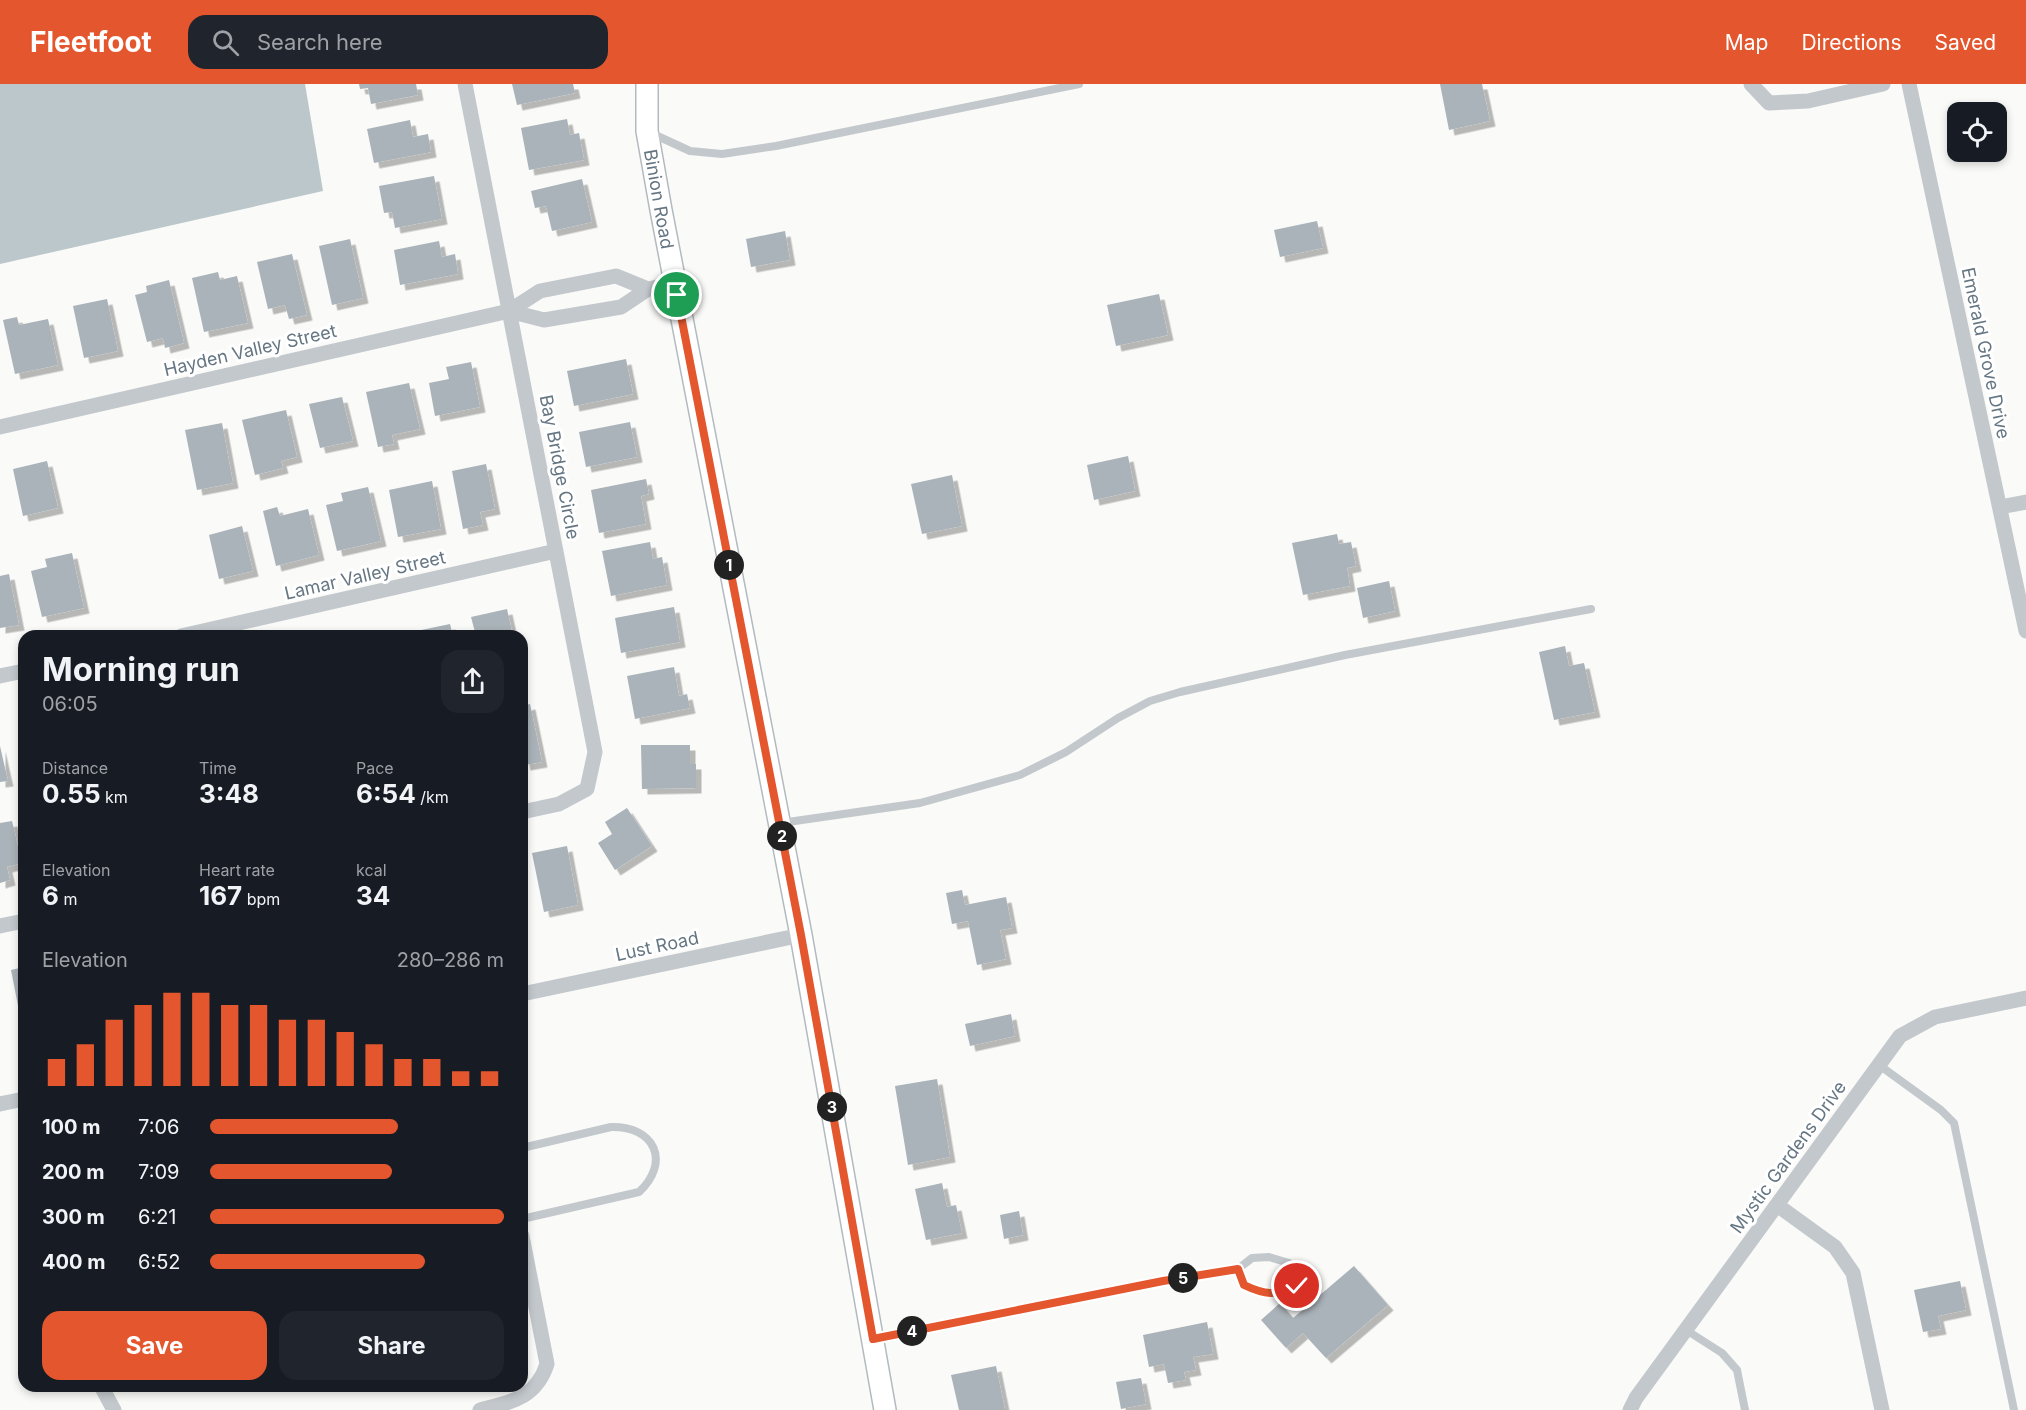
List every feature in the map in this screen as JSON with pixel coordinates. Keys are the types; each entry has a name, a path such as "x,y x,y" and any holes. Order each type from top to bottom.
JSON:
{"main road":[{"name":"Binion Road","path":"647,84 647,131 801,935 885,1410"}],"street":[{"name":"Bay Bridge Circle","path":"465,84 596,752 587,789 559,804 528,811"},
{"path":"1751,84 1769,103 1808,101 1883,84"},
{"name":"Emerald Grove Drive","path":"1909,84 2026,631"},
{"name":"Hayden Valley Street","path":"0,427 509,311 540,291 616,276 648,289"},
{"name":"Hayden Valley Street","path":"509,311 544,320 621,307 648,289 675,283"},
{"path":"2000,507 2026,502"},
{"name":"Lamar Valley Street","path":"207,630 556,551"},
{"path":"0,676 18,672"},
{"path":"0,926 18,922"},
{"name":"Lust Road","path":"528,993 801,935"},
{"name":"Mystic Gardens Drive","path":"1630,1410 1900,1036 1935,1017 2026,998"},
{"path":"0,1104 18,1100"},
{"path":"1777,1205 1835,1247 1853,1273 1882,1410"},
{"path":"480,1410 506,1404 527,1393 542,1378 547,1364 528,1267"},
{"path":"104,1392 114,1410"}],"lane":[{"path":"647,131 690,151 722,154 788,143 1079,84"},
{"path":"779,823 920,803 1020,775 1066,752 1118,718 1150,701 1180,692 1345,655 1592,609"},
{"path":"1879,1065 1941,1110 1954,1123 2014,1410"},
{"path":"528,1147 611,1127 626,1127 638,1130 650,1140 656,1160 655,1173 639,1192 528,1218"},
{"path":"873,1339 1163,1281 1238,1269 1252,1258 1269,1257 1289,1263 1296,1272 1297,1286 1284,1293 1270,1294 1254,1290 1244,1285 1238,1269"},
{"path":"1686,1330 1722,1353 1737,1370 1745,1410"}],"shaded area":[{"path":"0,84 305,84 323,191 0,264"}],"building":[{"path":"359,84 416,84 418,95 371,104 368,88 360,89"},
{"path":"512,84 573,84 575,93 517,105"},
{"path":"1440,84 1482,84 1490,121 1449,130"},
{"path":"567,119 570,135 579,133 584,160 529,170 521,128"},
{"path":"410,120 413,137 428,134 431,152 374,163 367,129"},
{"path":"434,176 442,219 395,228 392,212 384,213 379,186"},
{"path":"582,179 592,222 552,231 546,206 535,208 531,191"},
{"path":"1317,221 1323,248 1280,257 1274,230"},
{"path":"785,231 790,260 751,267 746,239"},
{"path":"350,239 363,298 332,305 319,246"},
{"path":"439,241 442,257 455,254 458,274 400,285 394,250"},
{"path":"292,254 307,315 289,319 285,305 268,309 257,262"},
{"path":"218,272 220,280 237,276 248,323 204,332 192,278"},
{"path":"169,280 184,343 165,348 163,338 147,342 135,295 147,292 146,286"},
{"path":"1159,294 1168,335 1116,346 1107,305"},
{"path":"107,299 118,351 84,358 73,306"},
{"path":"17,317 19,325 48,319 58,365 15,374 3,320"},
{"path":"626,359 633,394 574,406 567,371"},
{"path":"471,362 480,407 435,416 429,383 449,379 446,367"},
{"path":"409,383 420,429 392,435 394,444 378,447 366,392"},
{"path":"342,397 353,441 320,448 309,404"},
{"path":"286,410 297,457 281,461 283,468 255,475 242,420"},
{"path":"630,422 637,457 586,467 579,432"},
{"path":"222,423 233,483 197,490 185,430"},
{"path":"1128,456 1135,491 1094,500 1087,465"},
{"path":"47,461 58,508 23,516 13,469"},
{"path":"486,464 495,509 480,512 483,525 463,529 452,471"},
{"path":"952,475 962,526 922,534 911,484"},
{"path":"646,479 649,494 641,496 646,524 599,533 591,490"},
{"path":"432,481 441,529 398,537 389,490"},
{"path":"368,487 381,541 337,551 326,505 343,501 341,493"},
{"path":"277,507 280,516 308,509 319,555 276,566 263,511"},
{"path":"242,526 253,571 219,579 209,535"},
{"path":"1337,534 1339,544 1351,542 1356,566 1347,568 1350,586 1303,595 1292,543"},
{"path":"650,542 653,559 662,557 667,585 611,596 602,551"},
{"path":"72,553 84,608 42,617 31,571 47,567 45,559"},
{"path":"9,574 19,625 0,628 0,576"},
{"path":"1389,581 1395,611 1363,618 1357,588"},
{"path":"674,607 680,642 621,653 615,618"},
{"path":"507,609 512,630 474,630 471,617"},
{"path":"450,624 452,630 421,630"},
{"path":"1565,646 1569,666 1584,663 1595,712 1554,720 1539,652"},
{"path":"674,667 679,696 687,694 690,708 635,719 627,676"},
{"path":"528,704 530,704 542,762 528,764"},
{"path":"641,745 690,745 690,764 696,764 696,788 642,789"},
{"path":"0,746 8,781 0,782"},
{"path":"627,808 652,846 615,870 598,843 612,834 605,822"},
{"path":"12,821 18,846 18,864 7,867 10,880 0,883 0,823"},
{"path":"567,846 578,905 544,912 532,853"},
{"path":"962,890 965,905 1006,897 1012,928 1000,930 1006,959 977,965 968,921 952,924 946,893"},
{"path":"18,968 18,1006 11,970"},
{"path":"1011,1014 1015,1036 970,1046 965,1024"},
{"path":"937,1079 950,1157 908,1165 895,1086"},
{"path":"942,1183 947,1207 956,1205 962,1233 926,1240 915,1189"},
{"path":"1019,1211 1023,1235 1004,1239 1000,1215"},
{"path":"1354,1266 1388,1305 1326,1358 1303,1333 1286,1348 1261,1320 1280,1303 1293,1318"},
{"path":"1960,1281 1966,1310 1938,1316 1941,1329 1923,1332 1914,1290"},
{"path":"1207,1322 1213,1354 1193,1357 1196,1370 1184,1372 1186,1380 1168,1383 1164,1364 1149,1367 1143,1335"},
{"path":"996,1366 1005,1410 959,1410 951,1375"},
{"path":"1141,1378 1146,1404 1121,1409 1116,1382"}],"route":[{"path":"677,295 801,935 873,1339 1163,1281 1238,1269 1244,1285 1254,1290 1270,1294 1284,1293 1297,1286"}]}
